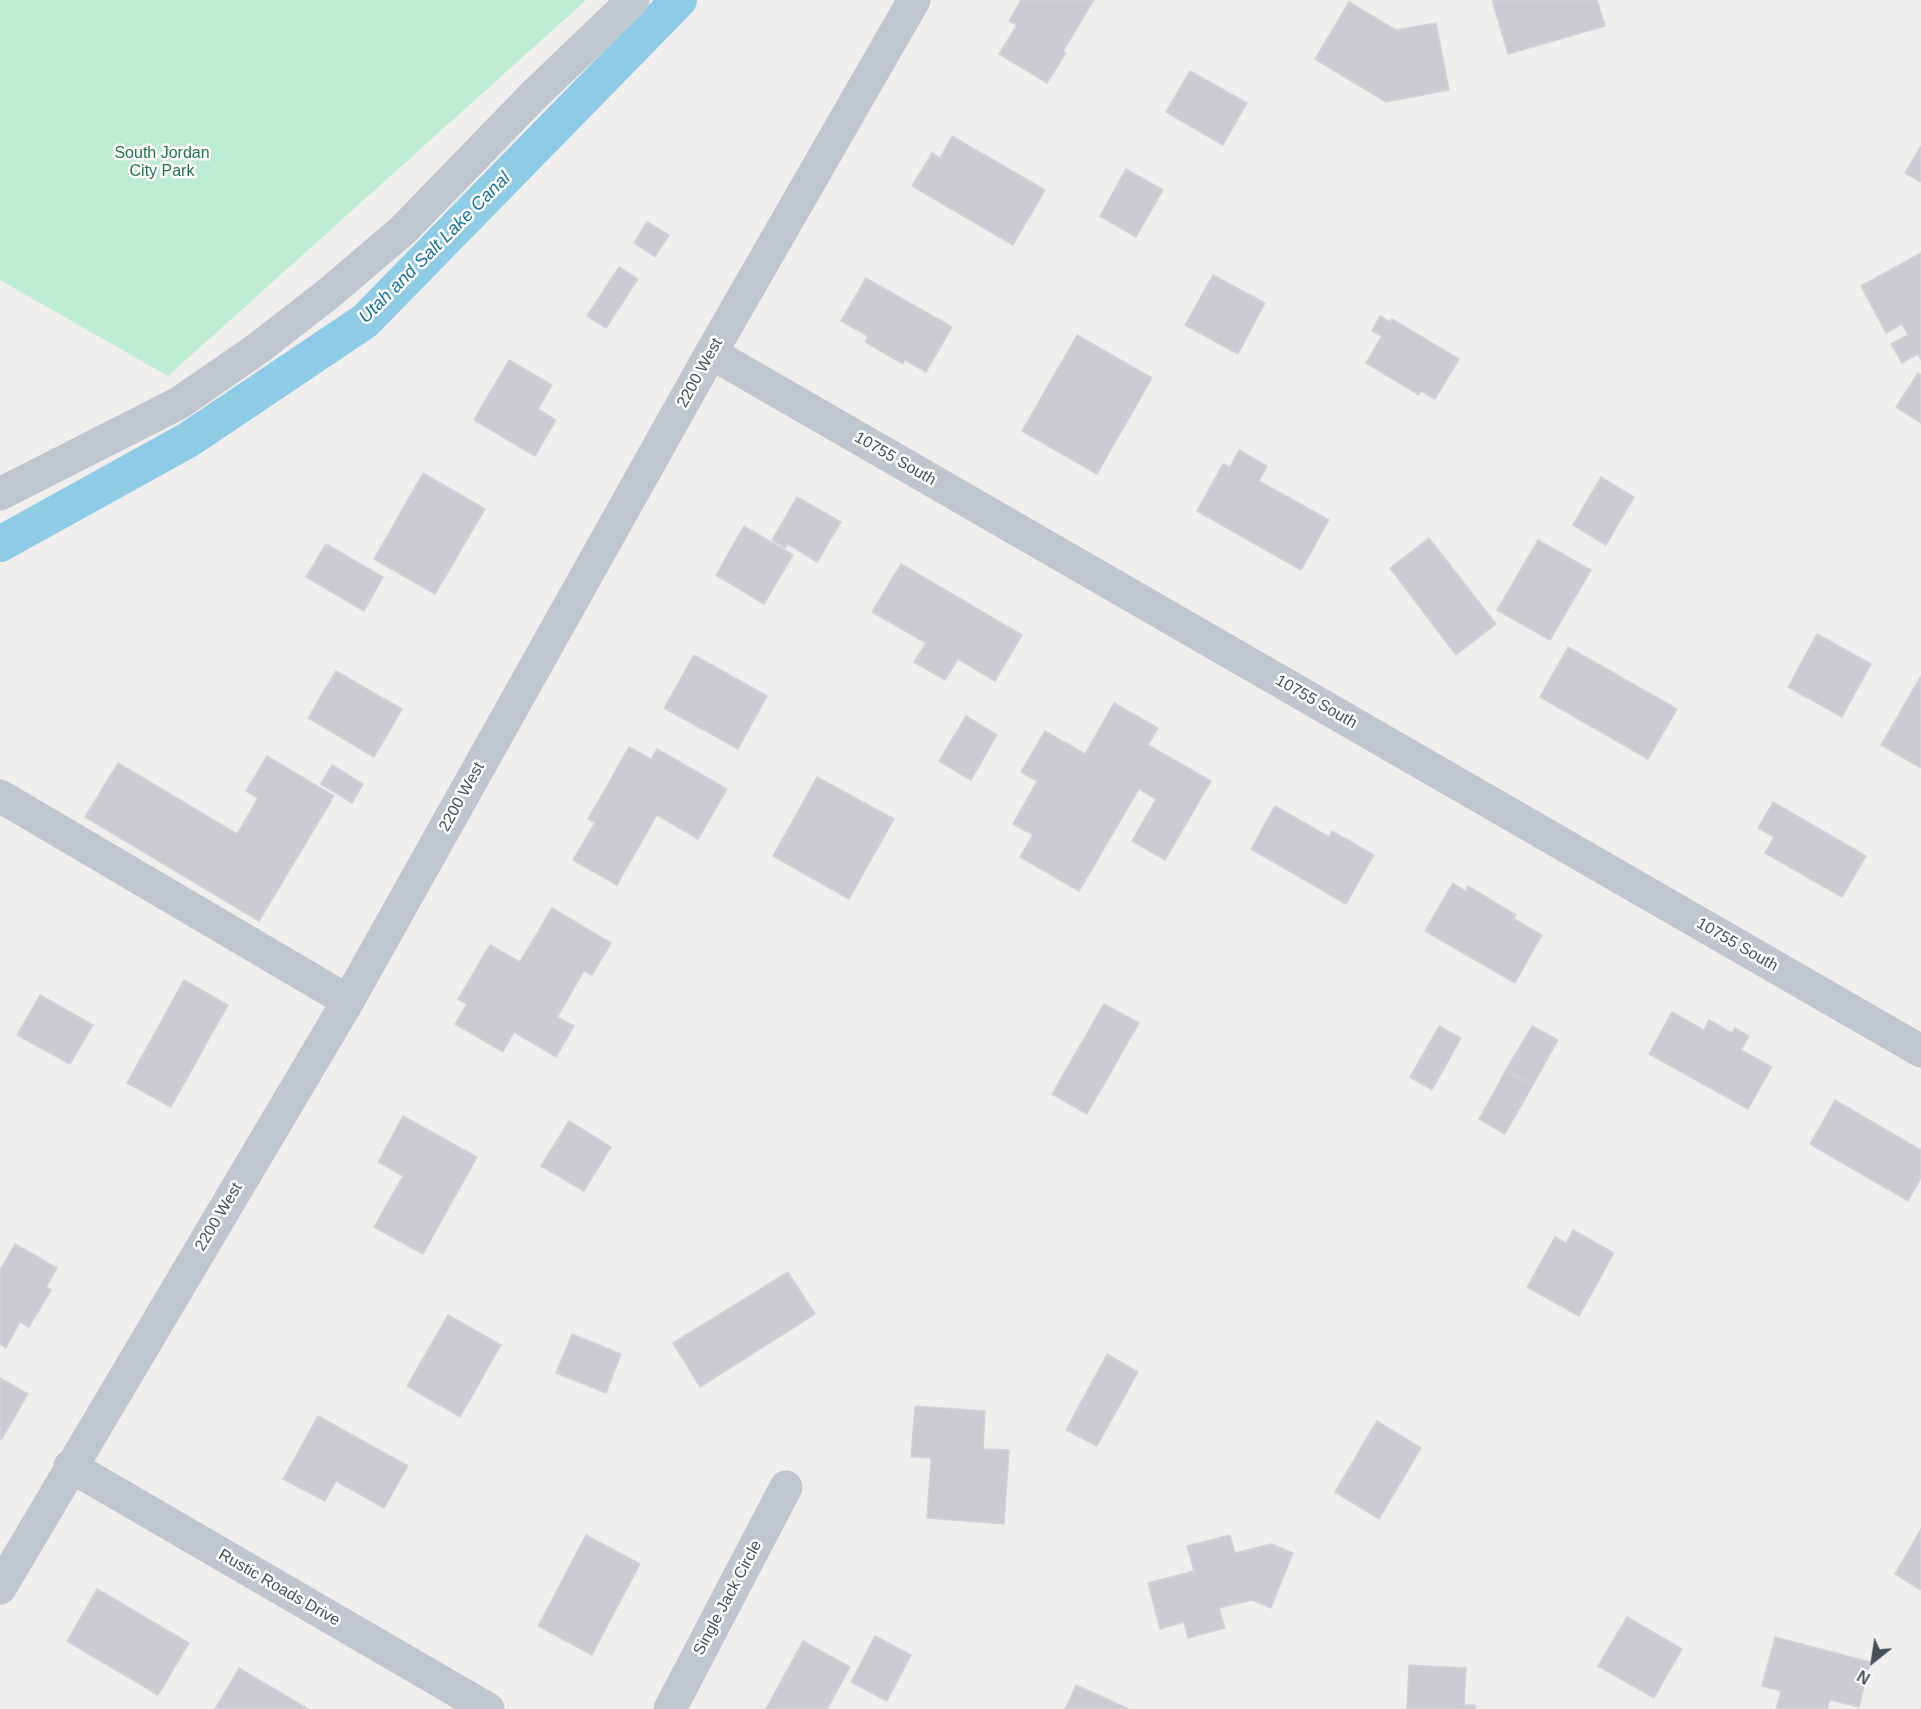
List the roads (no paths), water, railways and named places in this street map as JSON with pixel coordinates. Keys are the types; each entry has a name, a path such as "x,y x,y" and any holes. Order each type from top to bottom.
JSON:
{"street":[{"path":"0,494 179,403 257,350 328,294 403,230 532,97 633,0"},
{"name":"2200 West","path":"0,1587 348,1001 711,353 914,0"},
{"name":"10755 South","path":"711,353 1921,1051"},
{"path":"0,796 348,1001"},
{"name":"Rustic Roads Drive","path":"70,1466 488,1709"},
{"name":"Single Jack Circle","path":"670,1709 786,1487"}],"waterway":[{"name":"Utah and Salt Lake Canal","path":"0,544 188,440 365,321 679,0"}],"park label":[{"name":"South Jordan City Park","path":"162,163"}]}
